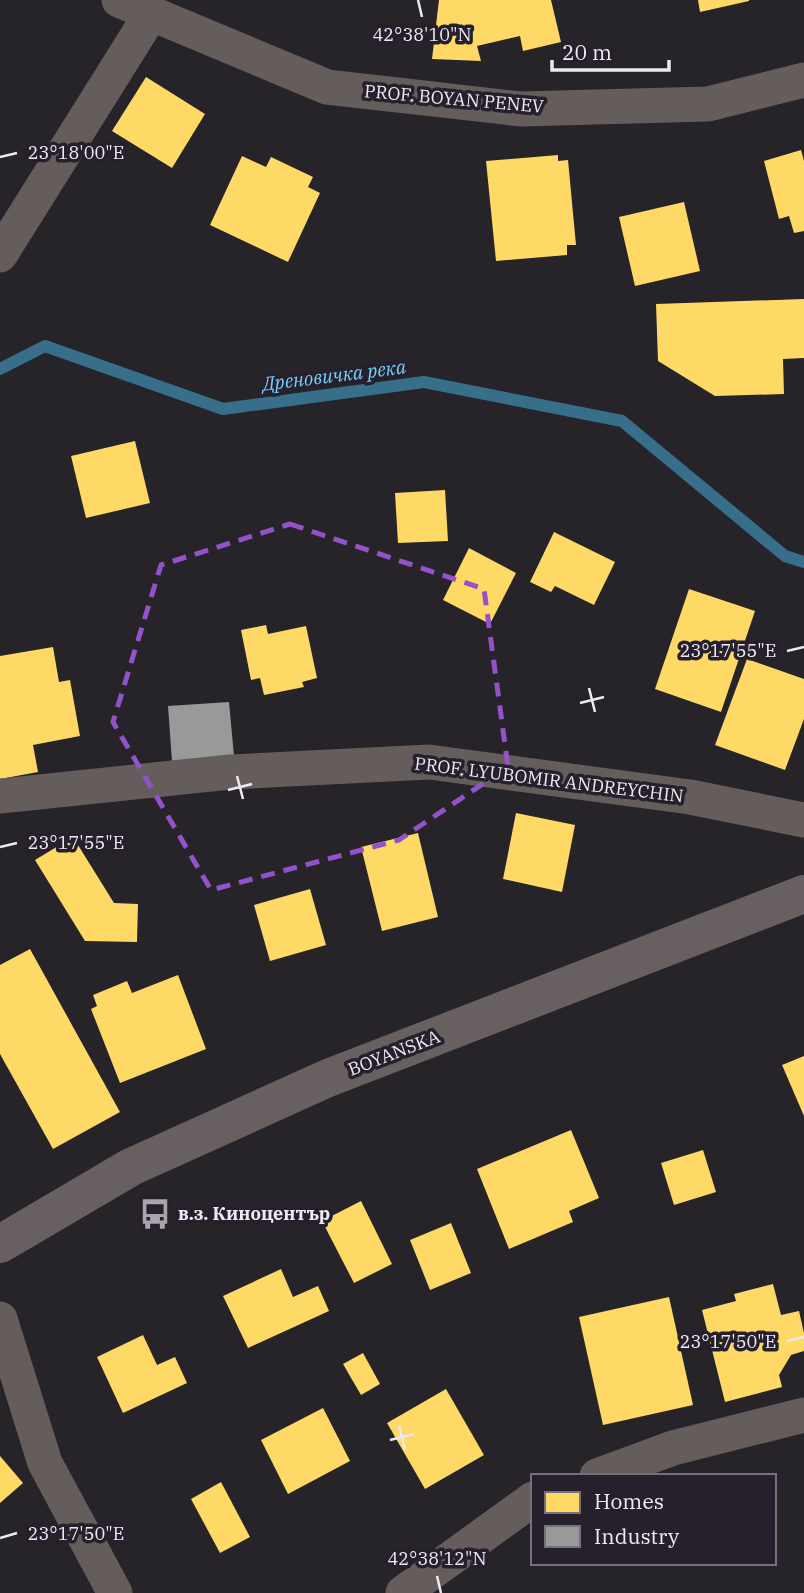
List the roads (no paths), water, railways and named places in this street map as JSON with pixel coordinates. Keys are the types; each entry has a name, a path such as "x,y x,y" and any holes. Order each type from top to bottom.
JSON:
{"main road":[{"name":"BOYANSKA","path":"0,1244 131,1167 328,1078 804,894"}],"street":[{"name":"PROF. BOYAN PENEV","path":"119,0 327,87 521,109 708,104 804,80"},
{"path":"0,255 151,14"},
{"name":"PROF. LYUBOMIR ANDREYCHIN","path":"0,796 230,772 429,762 690,797 804,820"},
{"path":"0,1319 45,1463 115,1593"},
{"path":"602,1474 673,1448 804,1415"},
{"path":"403,1593 531,1500"}],"waterway":[{"name":"Дреновичка река","path":"0,369 45,346 223,409 424,382 622,421 785,556 804,562"}],"place":[{"name":"в.з. Киноцентър","path":"155,1214"}]}
